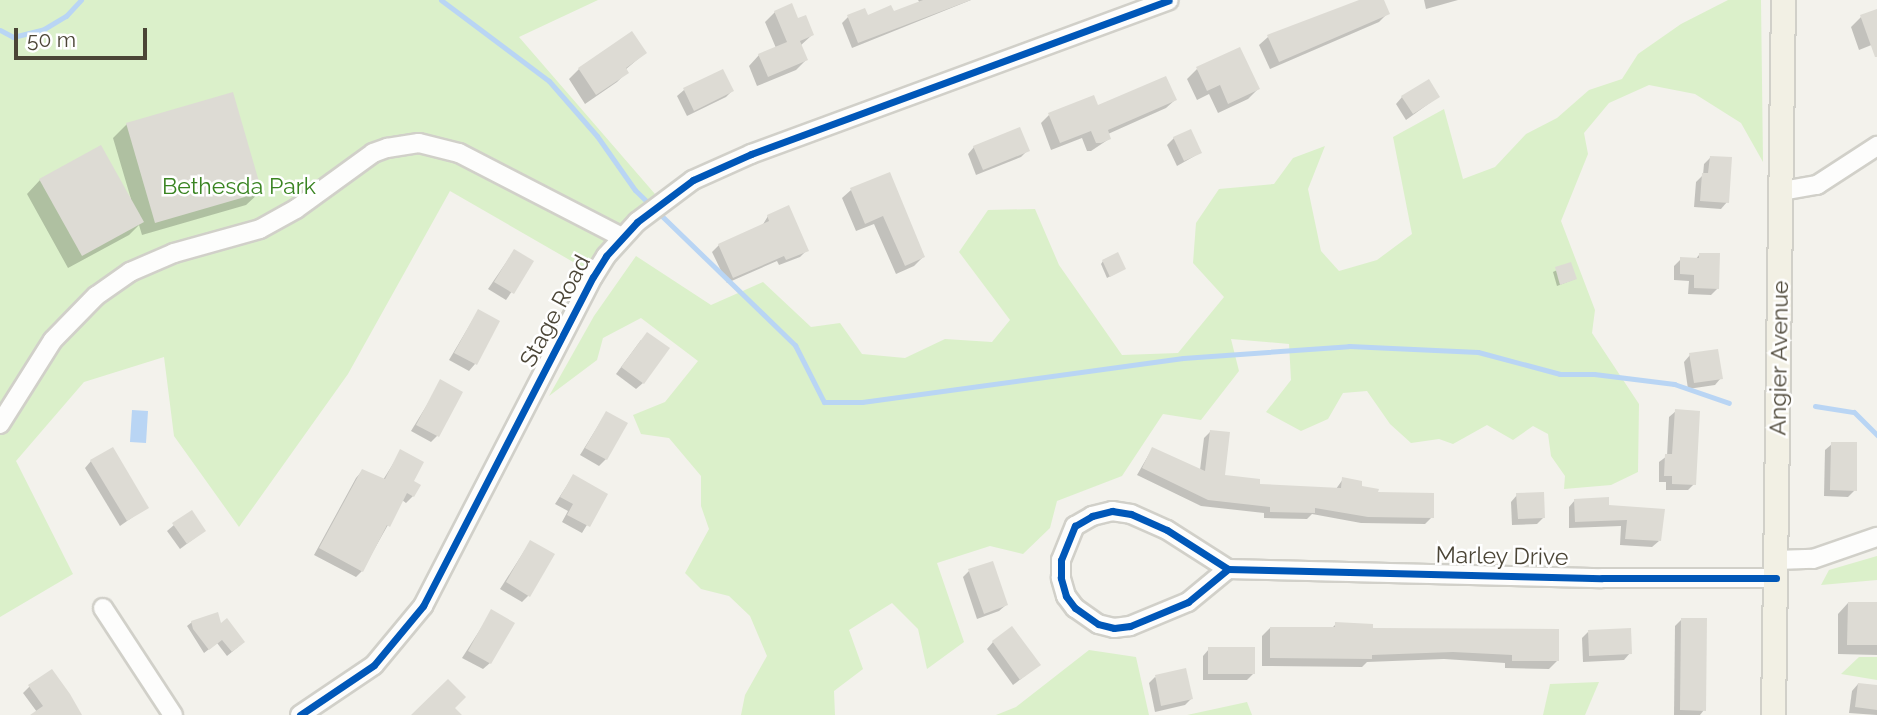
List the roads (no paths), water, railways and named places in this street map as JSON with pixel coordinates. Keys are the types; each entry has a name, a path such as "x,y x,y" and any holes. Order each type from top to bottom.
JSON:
{"main road":[{"name":"Angier Avenue","path":"1773,715 1783,0"}],"street":[{"name":"Stage Road","path":"300,715 374,665 424,606 593,277 622,237 662,201 693,180 751,154 1169,0"},
{"path":"0,424 53,340 96,296 130,272 174,253 260,229 296,209 373,153 387,148 419,143 459,153 622,237"},
{"path":"1782,191 1816,185 1877,146"},
{"path":"1112,511 1131,513 1167,530 1228,569 1188,602 1130,625 1114,628 1098,624 1075,608 1066,596 1061,578 1061,560 1075,526 1092,516 1112,511"},
{"name":"Marley Drive","path":"1228,569 1602,578 1776,569 1877,537"},
{"path":"103,608 173,715"}],"water":[{"path":"132,410 148,411 146,443 130,442"}],"waterway":[{"path":"0,30 13,37 44,29 66,16 81,0"},
{"path":"441,0 549,81 597,136 635,190 795,345 824,402 862,402 1183,358 1349,346 1478,352 1560,374 1594,374 1674,384 1729,403"},
{"path":"1815,406 1854,412 1877,435"}],"park label":[{"name":"Bethesda Park","path":"239,186"}]}
